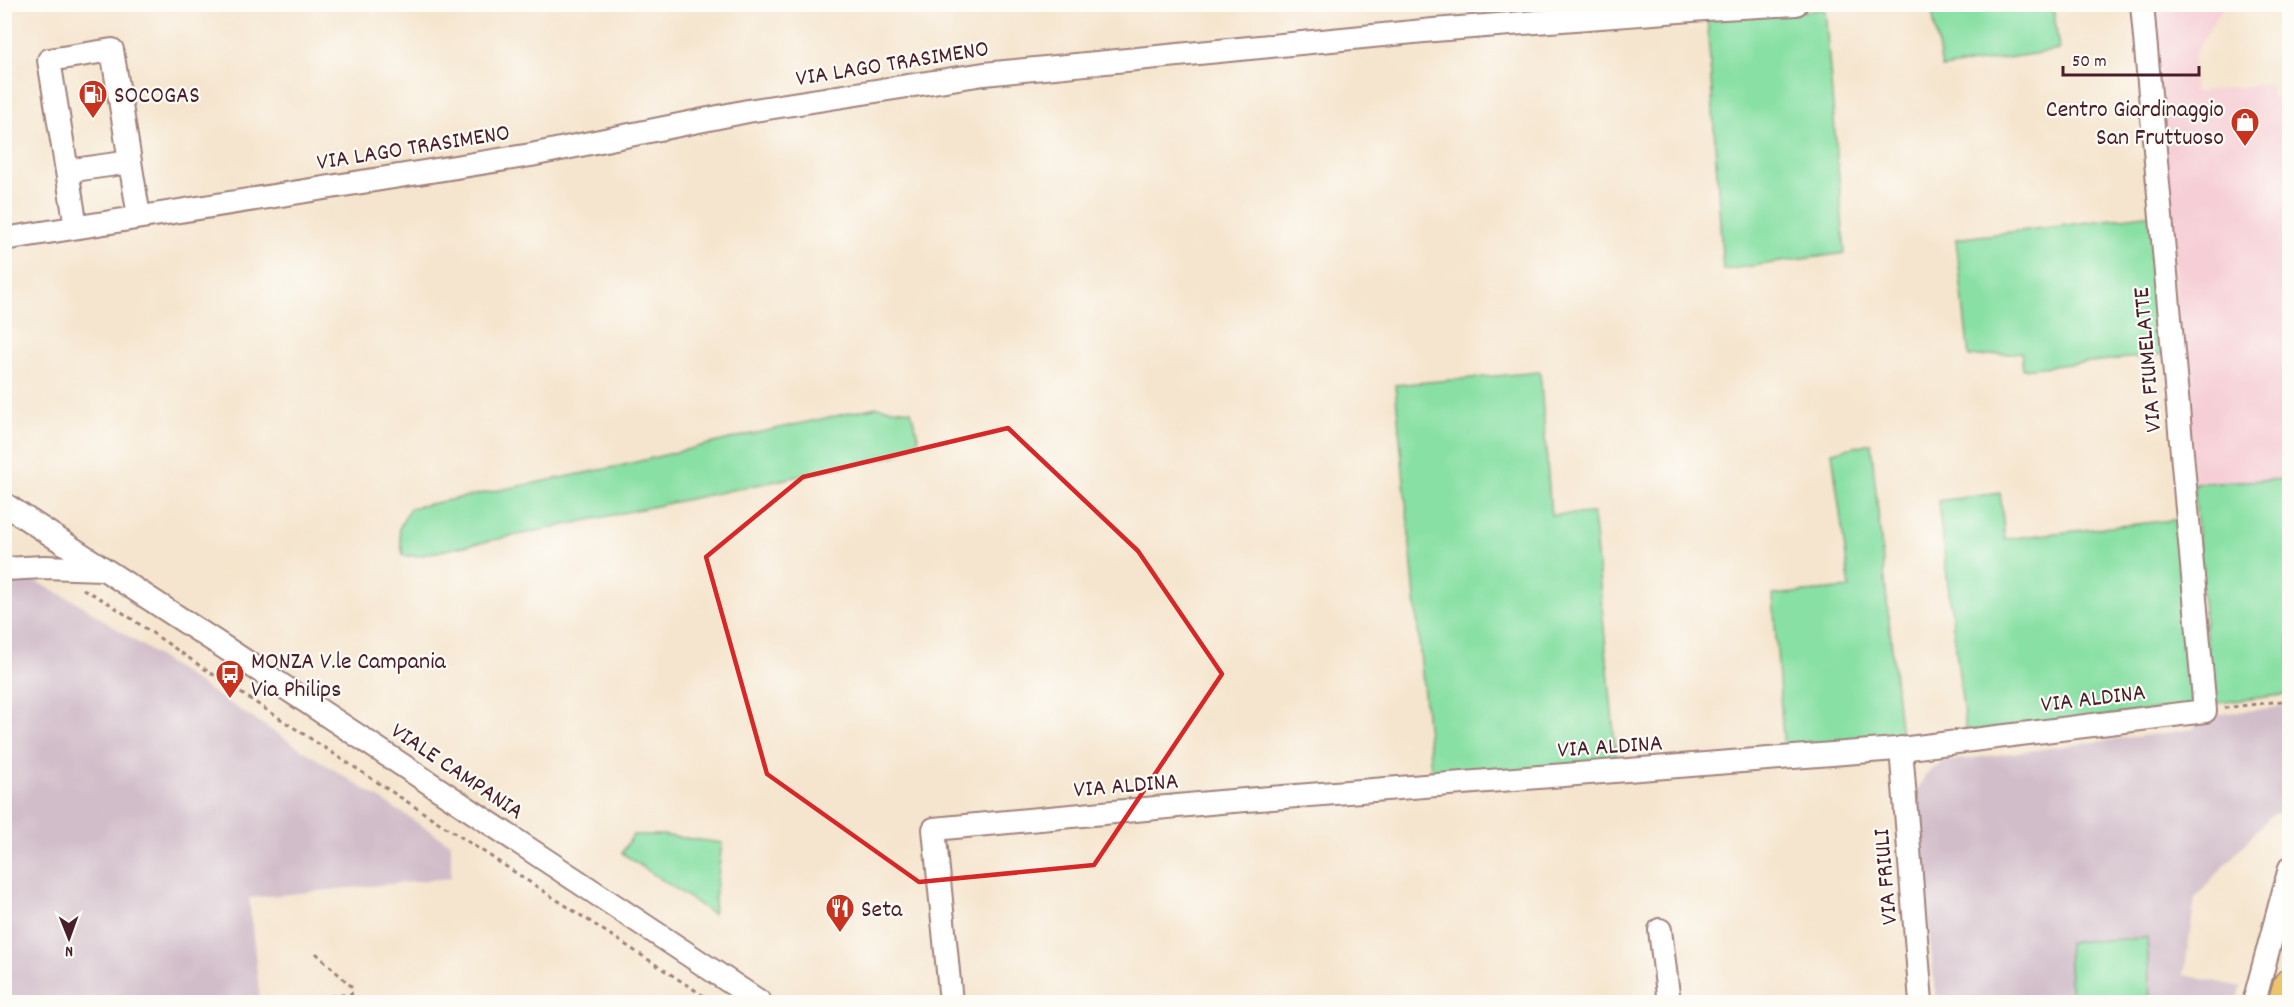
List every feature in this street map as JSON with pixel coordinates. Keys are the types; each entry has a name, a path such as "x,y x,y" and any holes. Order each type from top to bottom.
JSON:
{"highway":[{"path":"2285,1002 2289,985"}],"street":[{"name":"VIA LAGO TRASIMENO","path":"4,239 519,156 747,111 984,74 1434,30 1683,10 1796,4"},
{"name":"VIA FIUMELATTE","path":"2142,4 2205,711"},
{"path":"76,227 49,60 112,50 139,217"},
{"path":"67,171 130,162"},
{"name":"VIALE CAMPANIA","path":"4,504 760,1002"},
{"path":"4,569 44,567 105,569"},
{"name":"VIA ALDINA","path":"951,1002 934,829 1220,802 1900,748 2205,711"},
{"name":"VIA FRIULI","path":"1900,748 1921,1002"},
{"path":"2254,1002 2289,868"},
{"path":"1660,930 1669,1002"}],"path":[{"path":"82,588 110,604 228,685 713,1002"},
{"path":"2205,711 2289,700"},
{"path":"316,953 351,986 352,1002"},
{"path":"331,996 352,993"}],"highlighted area":[{"path":"1008,428 1138,551 1222,674 1094,865 919,882 767,774 706,557 803,477"}],"shaded area":[{"path":"2149,5 2224,5 2193,57 2194,92 2271,83 2272,97 2289,95 2289,479 2194,483"},
{"path":"4,565 80,604 210,691 451,844 451,878 249,898 260,1002 5,1002"},
{"path":"2289,706 2289,810 2271,815 2195,898 2184,975 2241,987 2236,1002 1936,1002 1916,794 1925,775 1943,762 2195,729 2196,717"}],"green space":[{"path":"1931,5 2053,5 2059,50 1942,68"},
{"path":"1825,10 1845,253 1723,270 1707,15"},
{"path":"2153,214 2167,354 2023,369 2021,352 1969,357 1956,239"},
{"path":"1540,372 1551,515 1593,513 1617,764 1432,779 1395,385"},
{"path":"877,407 911,411 919,440 895,456 417,556 403,556 399,529 410,508 620,466 738,437"},
{"path":"1871,443 1901,739 1784,750 1773,595 1850,588 1832,452"},
{"path":"2289,479 2289,694 2211,704 2194,483"},
{"path":"2000,493 2005,539 2181,519 2198,705 1966,732 1938,501"},
{"path":"633,835 662,835 722,843 713,914 622,853"},
{"path":"2147,938 2150,1002 2071,1002 2068,942"}],"place":[{"name":"SOCOGAS","path":"93,120"},
{"name":"Centro Giardinaggio San Fruttuoso","path":"2245,148"},
{"name":"MONZA V.le Campania Via Philips","path":"230,700"},
{"name":"Seta","path":"840,934"}]}
